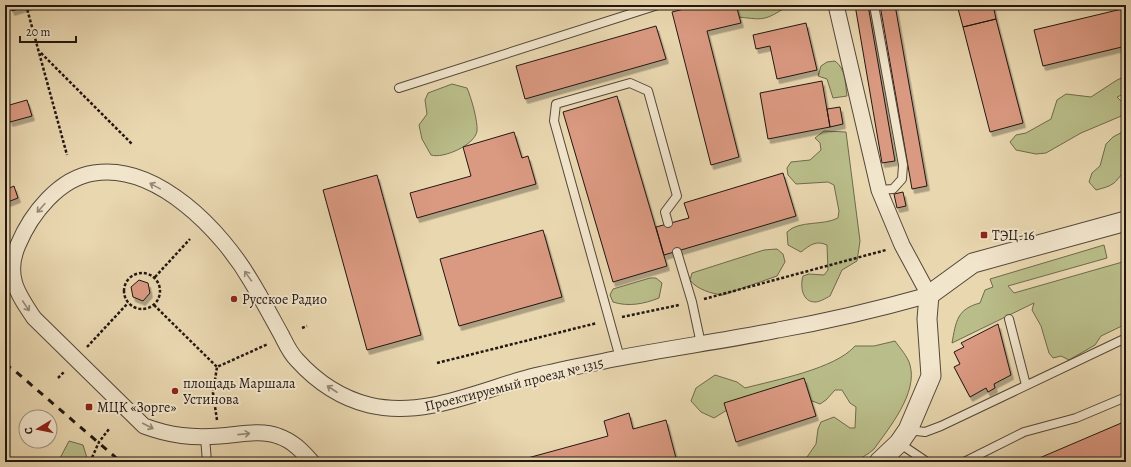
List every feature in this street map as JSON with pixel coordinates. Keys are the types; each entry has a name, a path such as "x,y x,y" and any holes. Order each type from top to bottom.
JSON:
{"street":[{"path":"836,5 879,190 902,245 929,295 927,319 931,376 903,436 879,462"},
{"name":"Проектируемый проезд № 1315","path":"312,462 297,445 277,435 250,433 189,437 165,434 144,426 34,318 22,300 14,284 8,252 37,212 53,194 75,179 91,173 125,173 147,182 182,203 206,223 226,246 250,279 294,358 312,376 336,392 368,404 399,409 432,406 530,377 620,358 874,311 929,295"},
{"path":"929,295 973,263 1126,221"}],"lane":[{"path":"399,88 658,5"},
{"path":"874,5 903,164 902,179 893,189 879,190"},
{"path":"620,358 608,320 554,121 556,104 630,83 648,91 676,196 665,212 668,223"},
{"path":"677,252 692,302 701,344"},
{"path":"1009,319 1026,386"},
{"path":"903,436 932,430 1126,338"},
{"path":"964,462 1024,432 1076,418 1126,397"},
{"path":"903,436 927,462"},
{"path":"205,437 207,462"}],"path":[{"path":"26,5 67,155"},
{"path":"40,53 132,144"},
{"path":"155,277 190,240"},
{"path":"437,363 608,320 692,302 902,245"},
{"path":"137,273 146,273 155,277 160,286 160,296 154,304 146,309 141,309 128,303 123,295 124,285 129,277 137,273"},
{"path":"58,378 128,303"},
{"path":"154,304 217,367"},
{"path":"302,328 307,326"},
{"path":"217,367 272,342"},
{"path":"217,367 213,393 218,425"},
{"path":"90,462 99,442 109,429"}],"green space":[{"path":"734,5 782,5 783,9 771,16 761,19 738,17"},
{"path":"835,61 839,64 843,72 847,96 833,98 827,79 818,76 821,66 827,62"},
{"path":"1126,76 1126,93 1117,97 1124,104 1126,103 1126,114 1081,133 1046,153 1036,154 1016,150 1010,142 1016,135 1026,133 1051,119 1057,100 1066,94 1091,97 1117,80"},
{"path":"452,84 467,88 475,115 477,131 471,141 458,150 443,155 431,155 422,139 419,125 427,114 425,100 428,93"},
{"path":"1126,130 1126,172 1112,184 1096,190 1089,182 1092,173 1100,166 1106,144 1113,137"},
{"path":"824,131 846,132 860,241 857,261 842,270 830,296 821,301 815,302 807,299 803,293 802,280 803,276 809,274 824,275 828,270 827,245 816,243 810,245 801,252 788,245 787,232 792,228 804,224 825,222 838,218 839,211 834,185 828,182 796,184 788,175 787,168 791,162 810,160 821,150 820,143 815,138"},
{"path":"1104,245 1107,258 1008,286 1014,293 1126,261 1126,324 1101,336 1095,345 1069,360 1061,356 1053,358 1049,353 1041,326 1032,310 1034,303 952,343 959,317 966,309 980,303 985,290 993,287 990,279"},
{"path":"777,249 783,254 785,262 777,276 723,295 714,294 696,286 690,280 692,273 764,250"},
{"path":"650,278 656,278 662,283 659,298 636,304 619,304 613,302 610,295 613,289"},
{"path":"895,341 906,356 910,365 910,387 901,410 887,431 874,449 857,462 809,462 807,457 816,444 818,429 821,422 834,417 850,428 855,428 856,407 850,403 842,390 835,390 820,404 807,399 732,407 714,418 701,412 691,401 696,388 715,375 737,382 745,388 804,373 834,361 846,354 855,346 874,346"},
{"path":"69,441 83,445 87,458 85,462 58,462"}],"building":[{"path":"10,5 31,5 12,11"},
{"path":"700,5 736,5 741,23 707,31 739,157 711,165 672,12"},
{"path":"855,5 868,5 895,161 882,163"},
{"path":"880,5 895,5 927,186 912,189"},
{"path":"957,5 993,5 996,19 963,27"},
{"path":"1126,8 1126,46 1043,66 1034,30"},
{"path":"996,19 1023,123 990,132 963,27"},
{"path":"806,23 817,70 777,79 770,46 756,49 753,35"},
{"path":"656,26 666,59 525,99 516,66"},
{"path":"822,81 830,127 768,139 760,93"},
{"path":"617,96 667,266 613,282 563,112"},
{"path":"27,100 32,116 10,122 6,106"},
{"path":"840,107 843,124 830,127 827,109"},
{"path":"514,132 522,158 528,156 536,184 417,218 410,193 471,176 463,147"},
{"path":"783,173 796,216 664,255 656,227 689,218 684,203"},
{"path":"377,175 421,335 367,350 323,190"},
{"path":"14,186 18,198 5,203 5,190"},
{"path":"903,192 906,206 897,208 894,194"},
{"path":"543,230 562,297 459,326 440,259"},
{"path":"139,280 148,283 150,293 143,301 133,297 131,287"},
{"path":"998,324 1011,375 994,384 995,388 988,392 986,388 970,397 954,367 960,364 954,352 964,347 961,343"},
{"path":"804,378 816,416 736,442 724,403"},
{"path":"629,413 633,429 666,420 677,462 513,462 608,436 604,421"},
{"path":"1126,421 1126,462 1030,462"}],"railway":[{"path":"5,364 14,370 121,462"}],"place":[{"name":"ТЭЦ-16","path":"984,235"},
{"name":"Русское Радио","path":"234,299"},
{"name":"площадь Маршала Устинова","path":"175,391"},
{"name":"МЦК «Зорге»","path":"89,407"}]}
